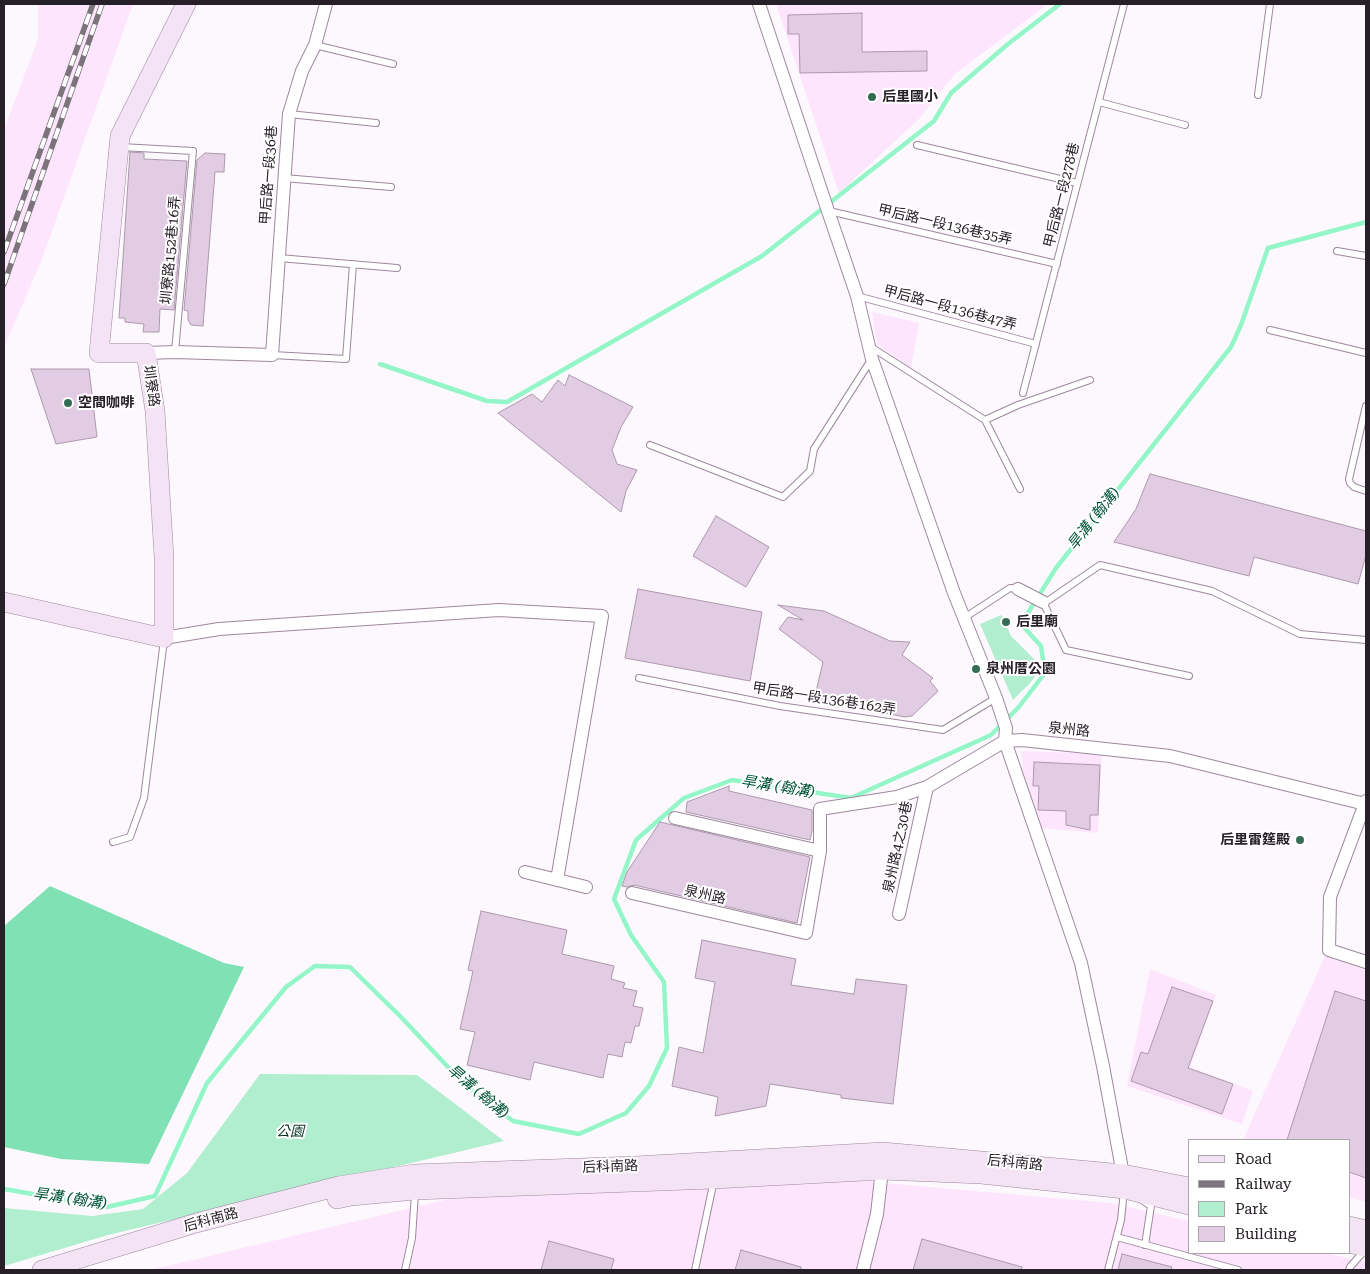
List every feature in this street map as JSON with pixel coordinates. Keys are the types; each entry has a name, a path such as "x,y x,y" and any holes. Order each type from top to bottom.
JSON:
{"street":[{"name":"圳寮路","path":"164,638 164,557 157,440 155,411 146,353 99,353 120,136 186,4"},
{"name":"甲后路一段36巷","path":"272,355 289,114 302,71 315,45 326,4"},
{"path":"760,4 857,296 871,353 964,618 1002,714 1006,734 1081,963 1103,1066 1124,1182"},
{"path":"146,353 272,355"},
{"path":"1018,589 1043,602"},
{"path":"4,602 164,638 219,629 499,610 602,616 557,880"},
{"name":"泉州路","path":"632,894 806,933 820,851 820,809 897,797 927,787 1006,734 1022,740 1170,756 1366,803 1330,897 1329,950 1366,962"},
{"name":"泉州路4之30巷","path":"899,914 927,787"},
{"path":"675,818 820,851"},
{"path":"525,872 586,887"},
{"name":"后科南路","path":"42,1270 196,1223 329,1188 635,1166 982,1160 1124,1182 1188,1187"},
{"path":"863,1270 877,1214 883,1161"},
{"name":"后科南路","path":"78,1270 276,1212 414,1182 714,1179 883,1161"},
{"name":"后科南路","path":"1124,1182 1188,1204"},
{"path":"1350,1226 1366,1230"},
{"path":"1350,1243 1366,1248"}],"lane":[{"name":"甲后路一段278巷","path":"1023,393 1124,4"},
{"path":"1258,95 1270,4"},
{"path":"315,45 393,64"},
{"path":"1099,102 1185,125"},
{"path":"289,114 376,123"},
{"path":"917,145 1077,183"},
{"name":"圳寮路152巷16弄","path":"119,147 193,151 175,352"},
{"path":"284,178 391,186"},
{"name":"甲后路一段136巷35弄","path":"826,207 1058,264"},
{"path":"1336,251 1366,256"},
{"path":"279,258 397,268"},
{"path":"272,355 346,359 353,264"},
{"name":"甲后路一段136巷47弄","path":"857,296 1036,344"},
{"path":"1270,330 1366,353"},
{"path":"650,445 783,497 810,471 814,449 871,353 986,420 1020,489"},
{"path":"986,420 1018,405 1090,380"},
{"path":"1366,406 1349,479 1350,484 1354,487 1366,491"},
{"path":"1189,676 1066,650 1043,602 1100,565 1212,591 1300,634 1366,640"},
{"path":"964,618 1010,588 1018,589"},
{"path":"113,842 130,837 144,798 164,638"},
{"name":"甲后路一段136巷162弄","path":"639,678 780,706 943,730 996,698"},
{"path":"695,1270 714,1179"},
{"path":"405,1270 412,1238 414,1182"},
{"path":"1108,1270 1121,1220 1124,1182"},
{"path":"1124,1182 1151,1206 1145,1245"},
{"path":"1117,1237 1238,1270"},
{"path":"1349,1270 1366,1248"}],"shaded area":[{"path":"38,4 133,4 42,259 4,348 4,130 38,39"},
{"name":"后里國小","path":"776,4 1048,4 955,74 919,119 839,193"},
{"path":"872,312 919,323 911,368 877,344"},
{"path":"1021,751 1102,754 1098,833 1039,828 1025,790"},
{"path":"1325,956 1366,970 1366,1202 1350,1197 1350,1139 1243,1139"},
{"path":"1150,969 1216,995 1190,1067 1253,1091 1242,1124 1127,1086"},
{"path":"829,1178 1111,1203 1188,1221 1188,1254 1330,1254 1366,1262 1366,1270 150,1270 449,1199"}],"green space":[{"path":"1001,615 1008,622 1011,636 1034,659 1037,667 1036,675 1031,682 1013,700 980,624"},
{"path":"50,886 224,963 244,967 149,1164 61,1159 4,1147 4,926"},
{"name":"公園","path":"260,1074 417,1075 504,1141 108,1235 4,1266 4,1208 92,1216 143,1209 187,1173"}],"building":[{"path":"862,13 862,52 927,51 927,71 800,73 799,34 788,34 788,15"},
{"path":"130,152 144,153 144,159 187,161 174,310 160,309 159,332 143,332 144,324 125,322 125,318 119,318"},
{"path":"205,153 225,154 224,172 215,172 203,326 191,325 188,320 188,311 184,310 197,160"},
{"name":"空間咖啡","path":"31,369 89,369 97,437 56,444"},
{"path":"569,375 633,407 621,427 612,450 617,464 637,470 626,491 621,512 498,413 532,394 542,402 558,380 565,386"},
{"path":"1150,474 1366,531 1366,555 1358,584 1254,557 1249,576 1114,542 1136,509"},
{"path":"716,516 769,547 746,587 693,556"},
{"path":"638,589 762,612 750,681 625,658"},
{"path":"778,605 824,611 890,641 910,642 902,655 933,678 930,681 938,691 912,716 905,717 814,700 823,662 779,629 788,617 803,620"},
{"path":"1034,762 1100,765 1098,815 1090,815 1090,830 1066,825 1066,811 1038,810 1039,786 1033,786"},
{"path":"729,786 729,791 812,810 810,840 686,812 687,802"},
{"path":"660,822 810,857 797,923 634,885 622,886 627,872"},
{"path":"481,911 567,930 562,954 614,966 611,979 625,983 623,988 637,991 633,1006 643,1008 639,1026 635,1026 631,1043 625,1042 622,1057 608,1054 603,1078 534,1062 530,1080 467,1065 475,1032 460,1029 473,971 468,970"},
{"path":"702,940 796,959 791,985 854,994 856,979 907,985 893,1104 841,1098 841,1095 770,1084 766,1106 715,1116 718,1097 672,1086 679,1047 703,1053 715,982 695,978"},
{"path":"1172,987 1213,1001 1188,1068 1233,1084 1222,1114 1131,1081 1141,1052 1148,1054"},
{"path":"1335,991 1366,1001 1366,1178 1350,1172 1350,1139 1287,1139"},
{"path":"922,1239 1022,1267 1021,1270 913,1270"},
{"path":"549,1241 614,1259 611,1270 541,1270"},
{"path":"741,1250 801,1267 801,1270 735,1270"},
{"path":"1122,1254 1172,1267 1171,1270 1118,1270"}],"waterway":[{"path":"380,364 487,401 507,402 762,256 934,121 951,93 1008,44 1060,4"},
{"name":"旱溝 (翰溝)","path":"4,1189 107,1207 155,1196 207,1083 286,987 315,966 350,967 401,1017 464,1084 513,1121 579,1134 626,1113 649,1086 667,1048 664,982 631,935 614,899 636,840 684,798 732,780 851,798 991,735 1018,708 1045,673 1041,646 1021,624 1056,568 1231,347 1241,325 1268,248 1366,222"}],"railway":[{"path":"4,252 93,4"},
{"path":"4,284 102,4"}],"place":[{"name":"后里國小","path":"872,97"},
{"name":"空間咖啡","path":"68,403"},
{"name":"后里廟","path":"1006,622"},
{"name":"泉州厝公園","path":"976,669"},
{"name":"后里雷筳殿","path":"1300,840"}]}
